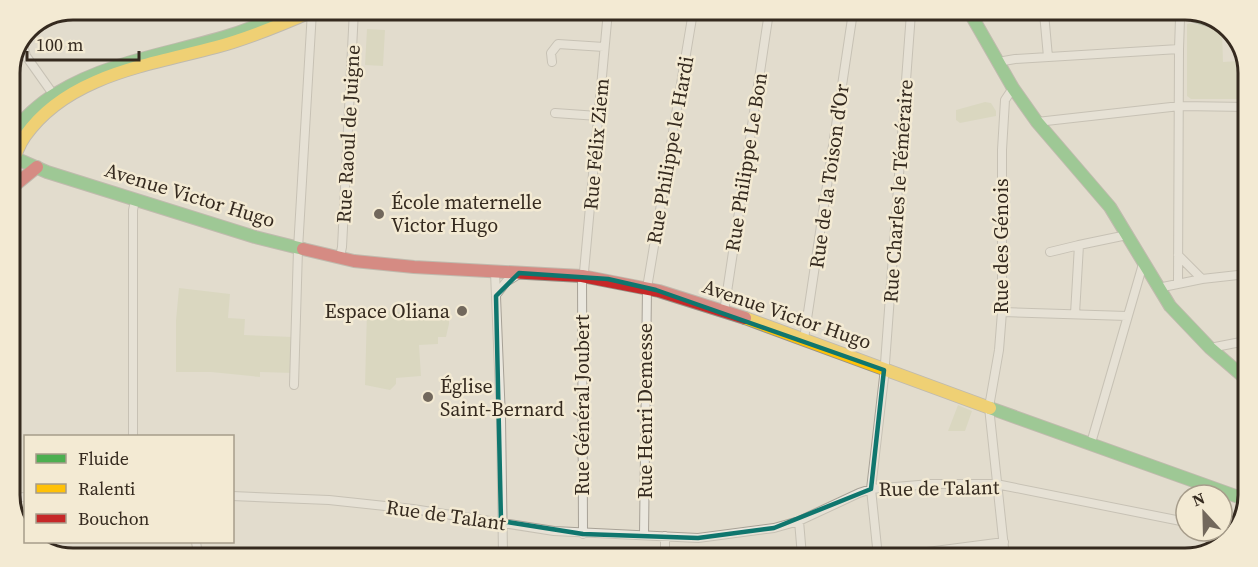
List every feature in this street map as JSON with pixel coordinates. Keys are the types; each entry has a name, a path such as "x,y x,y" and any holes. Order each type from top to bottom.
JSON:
{"main road":[{"path":"20,122 53,94 104,69 234,34 269,20"},
{"path":"20,142 46,112 89,85 124,72 237,41 291,20"},
{"path":"974,20 1013,88 1037,122 1110,207 1170,306 1210,348 1238,372"},
{"path":"20,130 43,102"},
{"name":"Avenue Victor Hugo","path":"20,155 71,178"},
{"name":"Avenue Victor Hugo","path":"20,156 37,167 135,201 298,249 354,261 414,267 582,276 608,279 646,288 804,339 1238,497"},
{"path":"20,181 37,167"}],"street":[{"path":"294,385 298,249 313,20"},
{"name":"Rue Raoul de Juigne","path":"340,257 353,20"},
{"name":"Rue Félix Ziem","path":"582,276 585,270 607,20"},
{"name":"Rue Philippe le Hardi","path":"646,288 692,20"},
{"name":"Rue Philippe Le Bon","path":"724,312 768,20"},
{"name":"Rue de la Toison d'Or","path":"804,339 852,20"},
{"name":"Rue Charles le Téméraire","path":"877,548 871,489 884,370 910,20"},
{"path":"1045,20 1048,57"},
{"path":"1178,283 1180,20"},
{"path":"552,62 551,53 558,44 604,47"},
{"path":"998,62 1179,49"},
{"path":"24,50 26,56 53,94"},
{"name":"Rue des Génois","path":"1004,548 989,407 999,350 1002,312 1002,150 1005,100 1013,88"},
{"path":"1037,122 1180,106 1238,107"},
{"path":"555,113 598,116"},
{"path":"133,435 135,201"},
{"path":"1050,252 1127,235"},
{"path":"1075,314 1079,245"},
{"path":"1178,255 1202,279"},
{"path":"1091,443 1143,264"},
{"path":"495,272 501,419 503,548"},
{"path":"496,296 506,282 519,273"},
{"path":"1158,288 1202,279 1238,275"},
{"name":"Rue Général Joubert","path":"582,276 583,534"},
{"name":"Rue Henri Demesse","path":"644,535 646,288"},
{"path":"1002,312 1127,316"},
{"path":"1210,348 1238,343"},
{"name":"Rue de Talant","path":"234,496 345,501 501,521 541,530 583,534 698,538 774,528 799,521 871,489 931,484 996,484 1174,520"},
{"path":"799,521 801,548"},
{"path":"665,536 665,548"},
{"path":"973,548 1004,542"}],"highlighted area":[{"path":"519,273 608,279 656,290 884,370 871,489 774,528 698,538 583,534 501,521 496,296"}],"green space":[{"path":"1187,24 1215,28 1222,34 1223,62 1237,61 1238,99 1191,99 1187,96"},
{"path":"367,29 385,30 383,66 365,65"},
{"path":"985,102 991,103 996,116 960,123 956,120 956,110"},
{"path":"179,288 230,294 228,318 245,319 244,335 294,337 293,373 260,372 260,377 211,372 176,372 176,320"},
{"path":"367,309 449,316 446,337 438,337 438,344 419,345 421,376 396,378 396,384 390,390 365,385"},
{"path":"958,405 972,411 965,431 948,431"}],"traffic: fast":[{"path":"20,124 57,93 99,73 144,58 212,41 269,20"},
{"path":"974,20 1013,88 1037,122 1110,207 1170,306 1210,348 1238,372"},
{"path":"20,160 47,172 255,237 303,249"},
{"path":"990,408 1238,497"}],"traffic: slow":[{"path":"20,145 43,115 64,99 87,86 112,75 216,47 291,20"},
{"path":"745,318 990,408"}],"traffic: jam":[{"path":"20,181 37,167"},
{"path":"303,249 354,261 414,267 582,276 659,291 745,318"}],"place":[{"name":"École maternelle Victor Hugo","path":"379,214"},
{"name":"Espace Oliana","path":"462,311"},
{"name":"Église Saint-Bernard","path":"428,397"}]}
